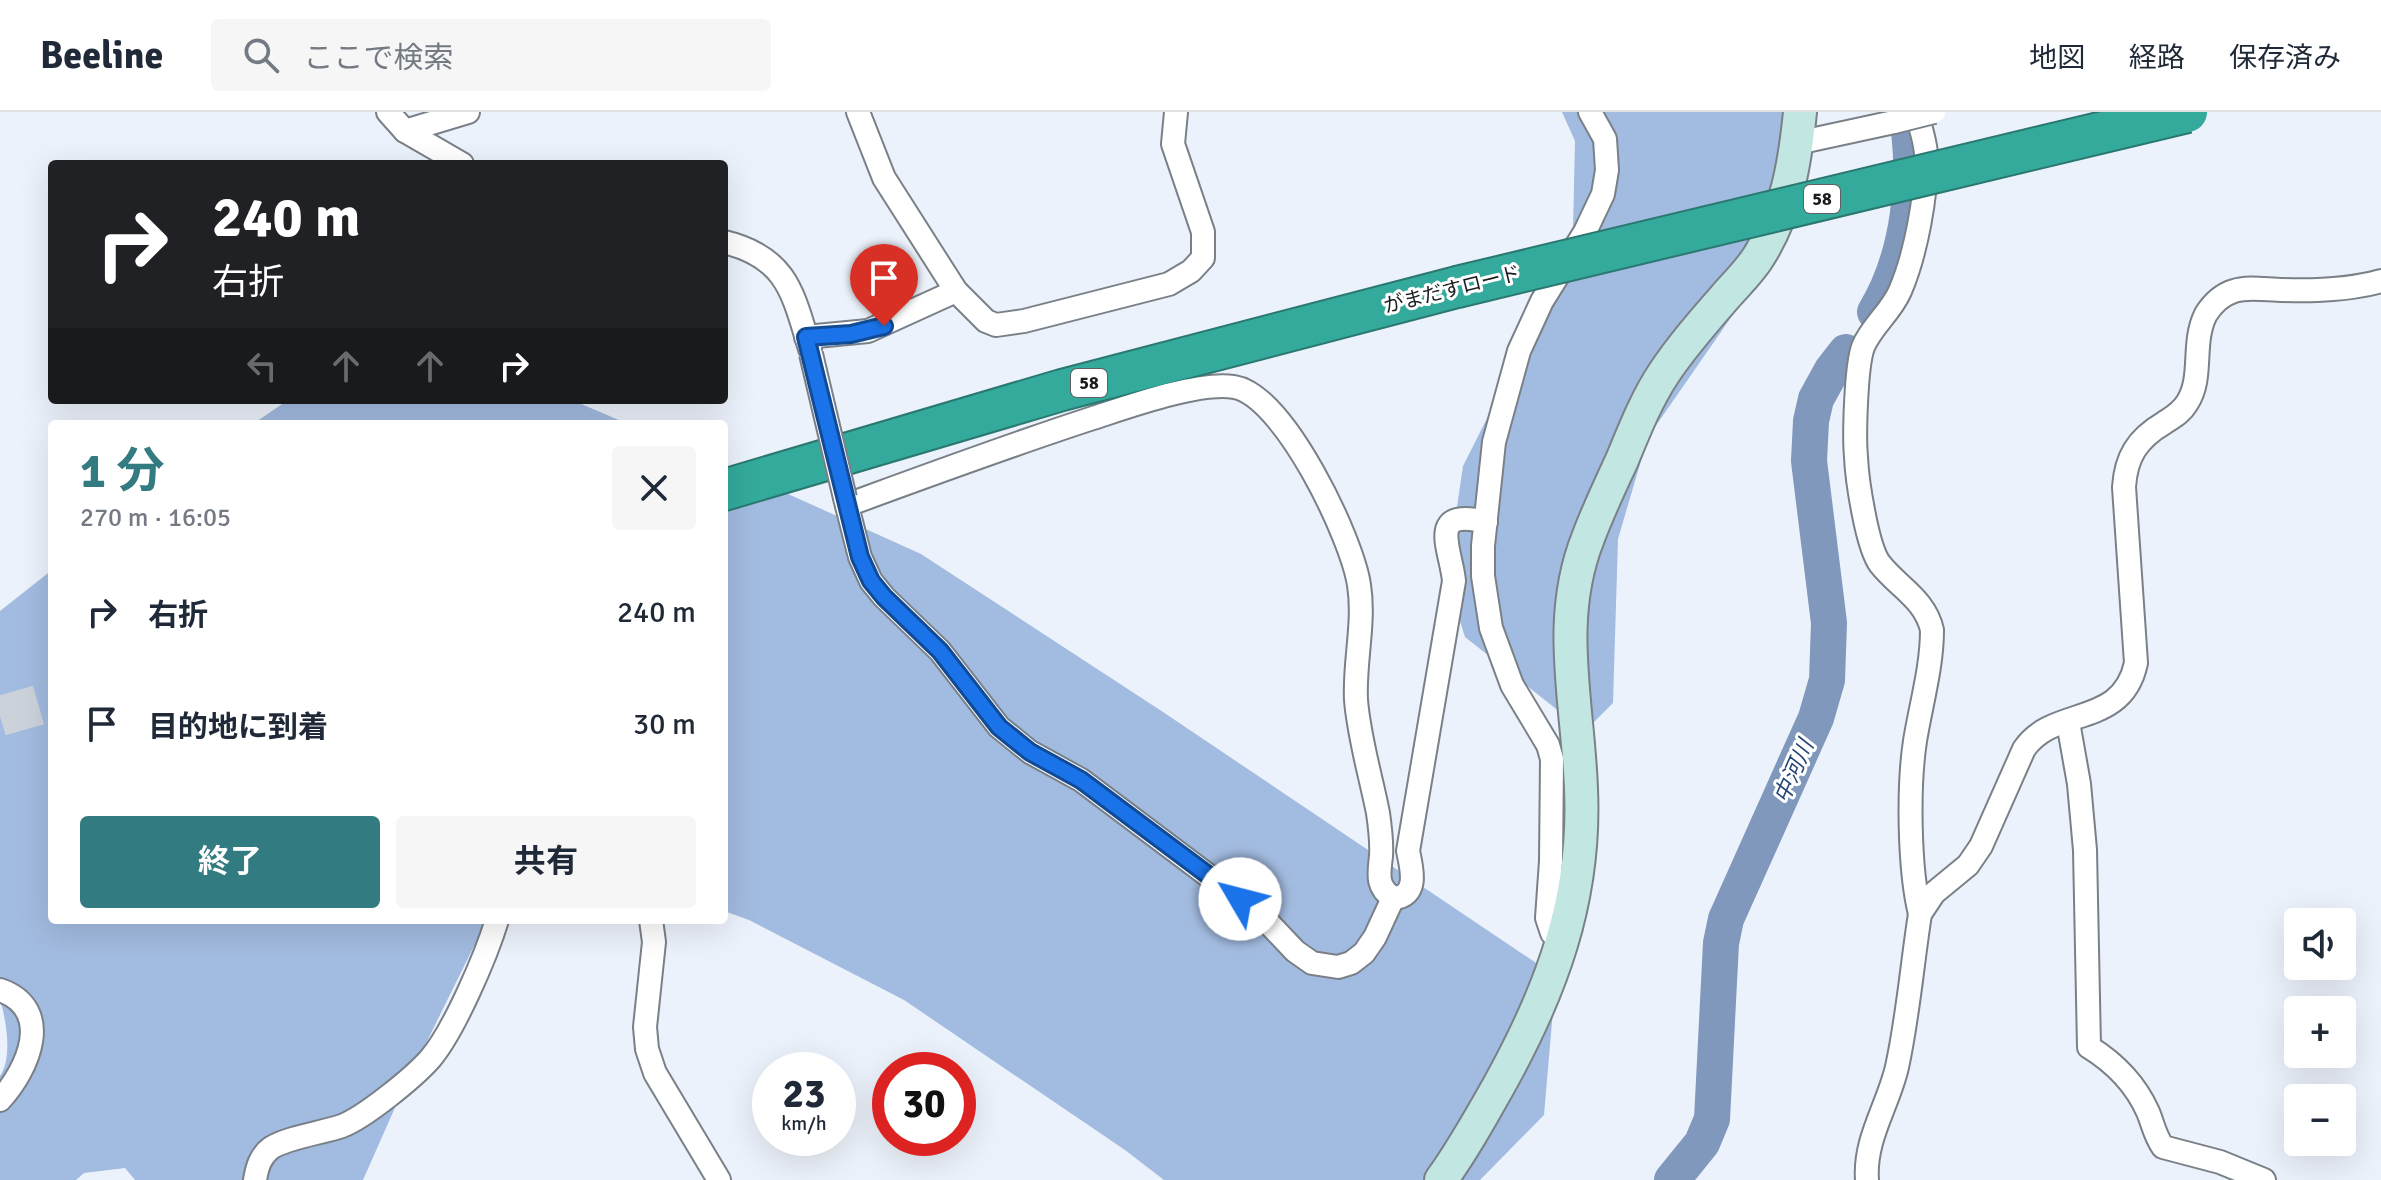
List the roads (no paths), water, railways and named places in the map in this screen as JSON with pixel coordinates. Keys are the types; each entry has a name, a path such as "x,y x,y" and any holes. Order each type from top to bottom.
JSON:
{"highway":[{"name":"がまだすロード","path":"728,489 1062,390 1457,287 2187,112"}],"street":[{"path":"388,112 405,131 455,160"},
{"path":"405,131 468,112"},
{"path":"858,112 884,178 956,291 978,314 996,325 1024,321 1169,284 1191,271 1203,258 1203,232 1173,144 1176,112"},
{"path":"1562,944 1552,933 1547,918 1552,759 1548,745 1512,685 1491,628 1483,576 1494,442 1519,351 1547,292 1585,232 1603,194 1607,170 1605,139 1590,112"},
{"path":"1867,1180 1870,1142 1897,1067 1920,914 1915,894 1911,791 1914,745 1932,630 1930,618 1909,591 1880,564 1874,552 1861,500 1856,419 1864,327 1887,315 1900,292 1911,260 1926,152 1916,112"},
{"path":"1441,1180 1481,1117 1529,1030 1549,986 1562,944 1576,871 1582,793 1576,704 1569,658 1573,584 1587,539 1641,416 1662,376 1689,339 1758,258 1779,219 1798,128 1894,122 1934,112"},
{"path":"728,243 745,247 769,260 789,287 809,346 860,557 871,581 940,651 999,727 1030,752 1081,780 1250,906 1295,951 1312,963 1338,967 1351,963 1364,953 1393,898"},
{"path":"1920,914 1934,893 1968,865 1981,846 2031,739 2042,730 2093,713 2126,691 2132,680 2136,663 2125,470 2129,455 2142,439 2181,412 2189,400 2196,384 2201,326 2215,301 2237,290 2361,287 2381,281"},
{"path":"809,346 868,331 956,291"},
{"path":"846,501 1167,395 1220,386 1250,392 1271,411 1307,462 1356,570 1360,608 1356,700 1381,827 1378,875 1381,887 1393,898 1400,898 1409,892 1412,885 1408,851 1454,581 1452,563 1445,545 1445,531 1451,523 1461,520 1486,522"},
{"path":"2068,722 2079,784 2085,850 2089,1047 2110,1059 2134,1088 2163,1147 2220,1162 2264,1180"},
{"path":"255,1180 262,1157 272,1147 356,1119 430,1059 447,1034 496,924"},
{"path":"652,924 654,942 645,1027 647,1049 655,1073 719,1180"},
{"path":"0,990 17,997 27,1011 32,1027 31,1046 24,1068 0,1100"}],"waterway":[{"name":"中河川","path":"1875,312 1896,266 1908,215 1911,162 1906,112"},
{"name":"中河川","path":"1672,1180 1702,1143 1712,1119 1721,943 1726,919 1816,718 1827,680 1829,623 1809,461 1811,421 1816,399 1846,352"}],"tunnel":[{"path":"0,716 48,702"}]}
